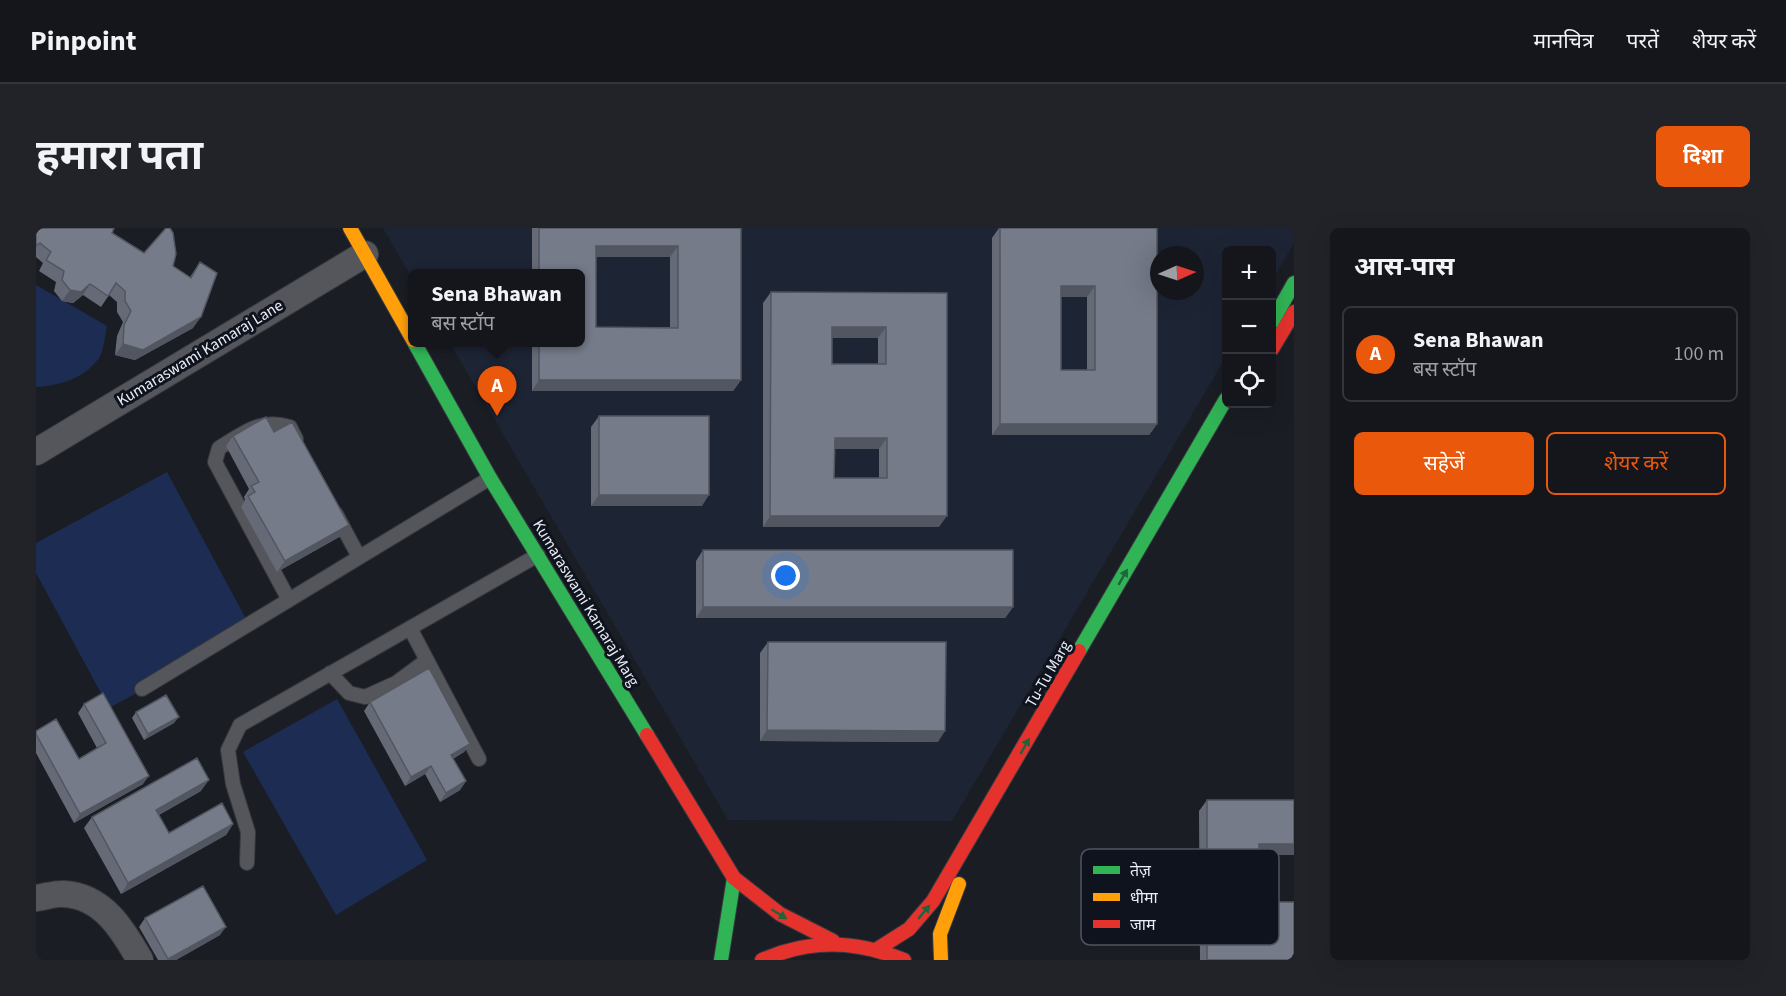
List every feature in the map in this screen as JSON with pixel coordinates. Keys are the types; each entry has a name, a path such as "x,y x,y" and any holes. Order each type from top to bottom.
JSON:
{"main road":[{"name":"Kumaraswami Kamaraj Marg","path":"350,228 408,330"},
{"path":"1276,315 1294,283"},
{"path":"1276,343 1294,312"},
{"name":"Kumaraswami Kamaraj Marg","path":"417,347 490,478 734,878 758,901 798,927 833,941"},
{"name":"Tu-Tu Marg","path":"879,948 909,929 933,901 1222,408"},
{"name":"Tu-Tu Marg","path":"941,960 940,934 954,893 1237,408"},
{"path":"721,960 734,878"},
{"path":"762,960 806,943 833,941 879,948 904,960"}],"street":[{"name":"Kumaraswami Kamaraj Lane","path":"36,452 365,254"},
{"path":"36,898 65,894 97,903 122,928 140,960"}],"lane":[{"path":"289,600 215,462 219,448 260,424 276,423 290,427 300,447"},
{"path":"142,689 490,478"},
{"path":"327,497 359,557"},
{"path":"247,863 248,832 233,784 228,750 240,725 538,555"},
{"path":"410,628 479,759"},
{"path":"330,674 349,693 366,698 396,683 427,660"}],"shaded area":[{"path":"383,228 1294,228 1294,243 1276,274 1276,246 1222,246 1222,364 952,821 728,820 452,347 585,347 585,269 408,269 408,271"},
{"path":"36,285 107,326 101,355 93,365 71,380 36,387"},
{"path":"167,472 252,630 109,708 36,573 36,543"},
{"path":"337,699 427,860 336,915 243,752"}],"building":[{"path":"36,228 114,228 112,233 144,253 166,228 170,228 176,254 173,266 191,278 200,262 217,273 201,317 143,350 123,344 124,325 131,311 125,301 125,291 116,283 108,296 90,284 81,292 70,290 62,280 64,271 46,260 51,252 40,243 36,246"},
{"path":"539,228 741,228 741,380 539,380 539,347 585,347 585,269 539,269","holes":["596,246 678,246 678,328 596,327"]},
{"path":"1000,228 1157,228 1157,246 1150,246 1150,300 1157,300 1157,424 1000,424","holes":["1061,286 1095,286 1095,370 1061,370"]},
{"path":"771,292 947,293 947,516 770,516","holes":["832,327 886,327 886,364 832,364","835,438 887,438 887,478 834,478"]},
{"path":"599,416 709,416 709,495 599,495"},
{"path":"266,417 274,432 292,422 349,525 285,561 248,496 255,492 251,486 259,482 233,436"},
{"path":"703,550 1013,550 1013,607 703,607"},
{"path":"768,642 946,642 945,731 767,730"},
{"path":"429,668 470,744 451,755 466,781 446,793 431,766 411,777 370,702"},
{"path":"103,693 149,776 80,814 36,731 56,719 79,759 106,743 84,704"},
{"path":"166,695 179,717 148,734 136,712"},
{"path":"197,758 209,780 156,810 169,833 222,803 233,824 128,883 92,817"},
{"path":"1207,800 1294,800 1294,844 1259,844 1259,849 1207,849"},
{"path":"203,886 226,927 168,959 145,918"},
{"path":"1279,902 1294,902 1294,960 1207,960 1207,945 1279,945"}],"traffic: fast":[{"path":"1276,315 1294,283"},
{"path":"417,347 490,478 647,735"},
{"path":"1079,651 1222,406"},
{"path":"721,960 734,878"}],"traffic: slow":[{"path":"350,228 408,331"},
{"path":"941,960 940,934 959,884"}],"traffic: jam":[{"path":"1276,342 1294,312"},
{"path":"879,948 909,929 933,901 1079,651"},
{"path":"647,735 734,878 780,914 833,941"},
{"path":"762,960 780,953 816,945 868,949 904,960"}],"place":[{"name":"Sena Bhawan","path":"497,416"}]}
